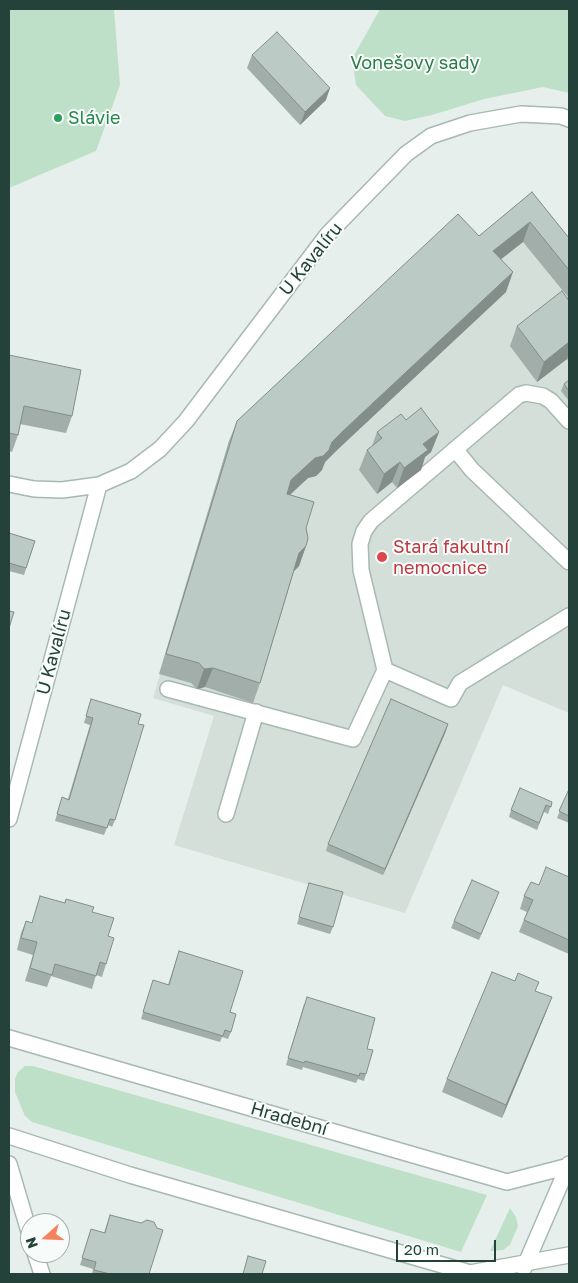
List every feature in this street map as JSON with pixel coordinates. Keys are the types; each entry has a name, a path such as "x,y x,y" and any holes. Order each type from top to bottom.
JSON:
{"street":[{"name":"U Kavalíru","path":"9,484 34,489 62,490 99,485 131,471 160,450 186,421 328,234 406,154 431,136 470,123 521,114 561,116 569,119"},
{"path":"168,689 353,739 385,670 361,570 360,544 364,531 371,521 519,395 526,393 542,396 551,401 569,421"},
{"path":"455,449 472,470 569,562"},
{"name":"U Kavalíru","path":"9,819 99,485"},
{"path":"385,670 451,699 460,683 569,616"},
{"path":"226,814 256,712"},
{"name":"Hradební","path":"9,1038 507,1182 569,1165"},
{"path":"9,1136 130,1175 470,1273 524,1268 569,1255"},
{"path":"9,1164 23,1213"},
{"path":"524,1268 569,1165"}],"shaded area":[{"name":"Stará fakultní nemocnice","path":"525,212 569,267 569,713 503,685 405,913 174,845 214,716 153,698 229,441 472,256"}],"green space":[{"name":"Slávie","path":"9,9 114,9 120,85 96,151 9,188"},
{"name":"Vonešovy sady","path":"380,9 569,9 569,93 543,87 484,99 405,121 385,116 356,85 352,59"},
{"path":"25,1066 33,1066 487,1195 461,1252 32,1122 25,1116 15,1092 15,1079 18,1072"},
{"path":"510,1208 516,1217 518,1226 510,1245 503,1250 490,1251"}],"building":[{"path":"277,32 330,88 305,112 252,55"},
{"path":"532,192 569,238 569,270 530,222 493,251 513,272 343,431 332,442 329,450 323,456 315,458 291,480 287,494 314,502 306,528 308,538 306,546 299,553 260,683 213,668 204,669 199,663 166,654 237,421 458,214 479,236"},
{"path":"562,291 569,301 569,342 544,362 517,326"},
{"path":"9,355 81,370 72,416 24,406 18,435 9,433"},
{"path":"569,380 569,391 564,384"},
{"path":"421,408 439,432 423,444 428,450 404,468 400,462 384,474 367,450 382,438 377,432 401,414 406,420"},
{"path":"9,533 35,541 26,568 9,563"},
{"path":"9,611 14,612 9,628"},
{"path":"91,699 141,714 138,724 144,725 115,820 110,819 107,828 57,814 62,797 69,800 93,718 86,716"},
{"path":"391,699 448,724 385,869 328,844"},
{"path":"520,788 552,802 551,807 546,805 539,823 511,810"},
{"path":"569,789 569,816 559,811"},
{"path":"546,867 569,877 569,940 524,920 533,900 524,896 531,882 539,885"},
{"path":"472,880 499,892 481,934 454,921"},
{"path":"309,883 343,892 333,927 299,917"},
{"path":"40,896 65,903 66,899 94,907 92,912 114,918 108,936 114,938 106,964 100,962 96,976 55,964 52,975 30,968 37,942 21,938 26,921 32,923"},
{"path":"179,951 243,971 230,1012 236,1014 231,1032 225,1030 223,1036 143,1012 153,980 169,985"},
{"path":"492,972 515,981 518,973 539,982 535,991 552,997 506,1105 447,1079"},
{"path":"307,997 375,1018 367,1049 373,1050 366,1074 360,1073 359,1076 288,1058"},
{"path":"110,1215 141,1223 147,1220 154,1222 157,1228 163,1230 149,1274 110,1274 94,1270 96,1262 82,1258 91,1229 105,1233"},
{"path":"248,1256 266,1261 262,1274 243,1274"}],"place":[{"name":"Slávie","path":"58,118"},
{"name":"Stará fakultní nemocnice","path":"382,557"}]}
